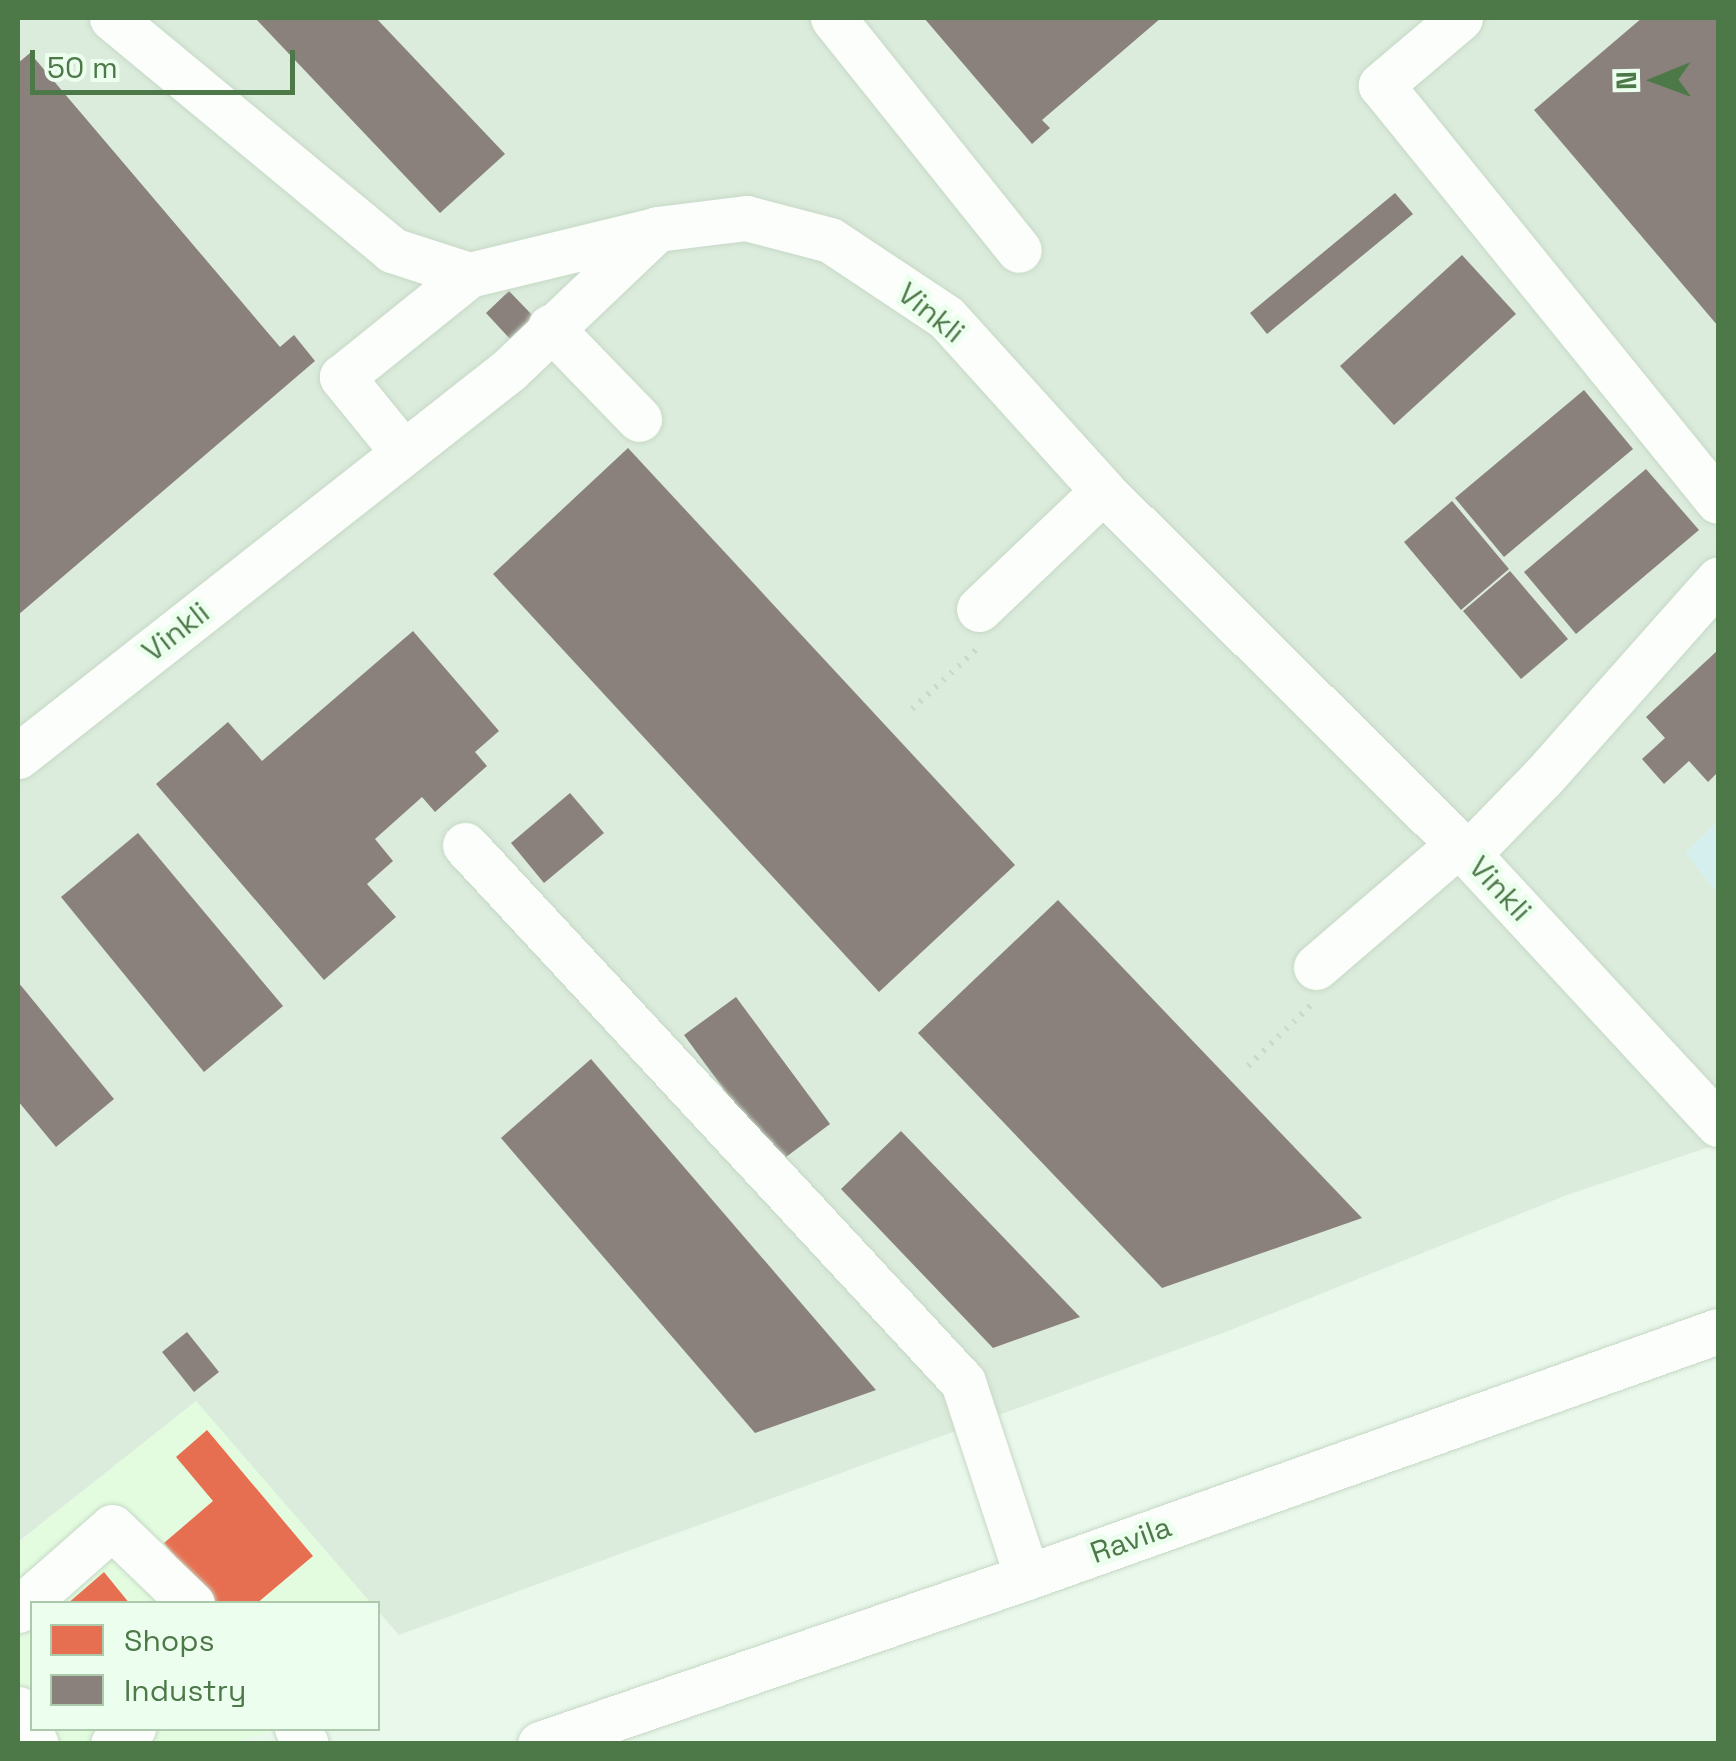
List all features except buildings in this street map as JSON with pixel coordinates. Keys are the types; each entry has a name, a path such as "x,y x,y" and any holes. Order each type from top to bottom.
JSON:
{"street":[{"path":"112,18 392,250 469,275"},
{"path":"833,18 1019,250"},
{"path":"1460,18 1381,85 1718,501"},
{"name":"Vinkli","path":"18,756 508,370 656,229 746,218 830,240 946,318 1104,492 1463,849 1718,1124"},
{"path":"404,452 342,378 469,275 656,229"},
{"path":"550,328 639,419"},
{"path":"980,609 1104,492"},
{"path":"1316,967 1463,849 1543,777 1718,580"},
{"path":"465,845 963,1382 1027,1577"},
{"name":"Ravila","path":"540,1744 1027,1577 1718,1330"},
{"path":"18,1610 112,1527 189,1601"},
{"path":"18,1709 36,1744"}],"shaded area":[{"path":"18,18 1718,18 1718,821 1686,853 1718,894 1718,1144 1567,1195 1228,1331 399,1635 380,1613 380,1601 369,1601 196,1401 18,1542"},
{"path":"1718,821 1718,894 1686,853"},
{"path":"196,1400 369,1601 30,1601 30,1731 274,1731 230,1743 18,1744 18,1543"}]}
